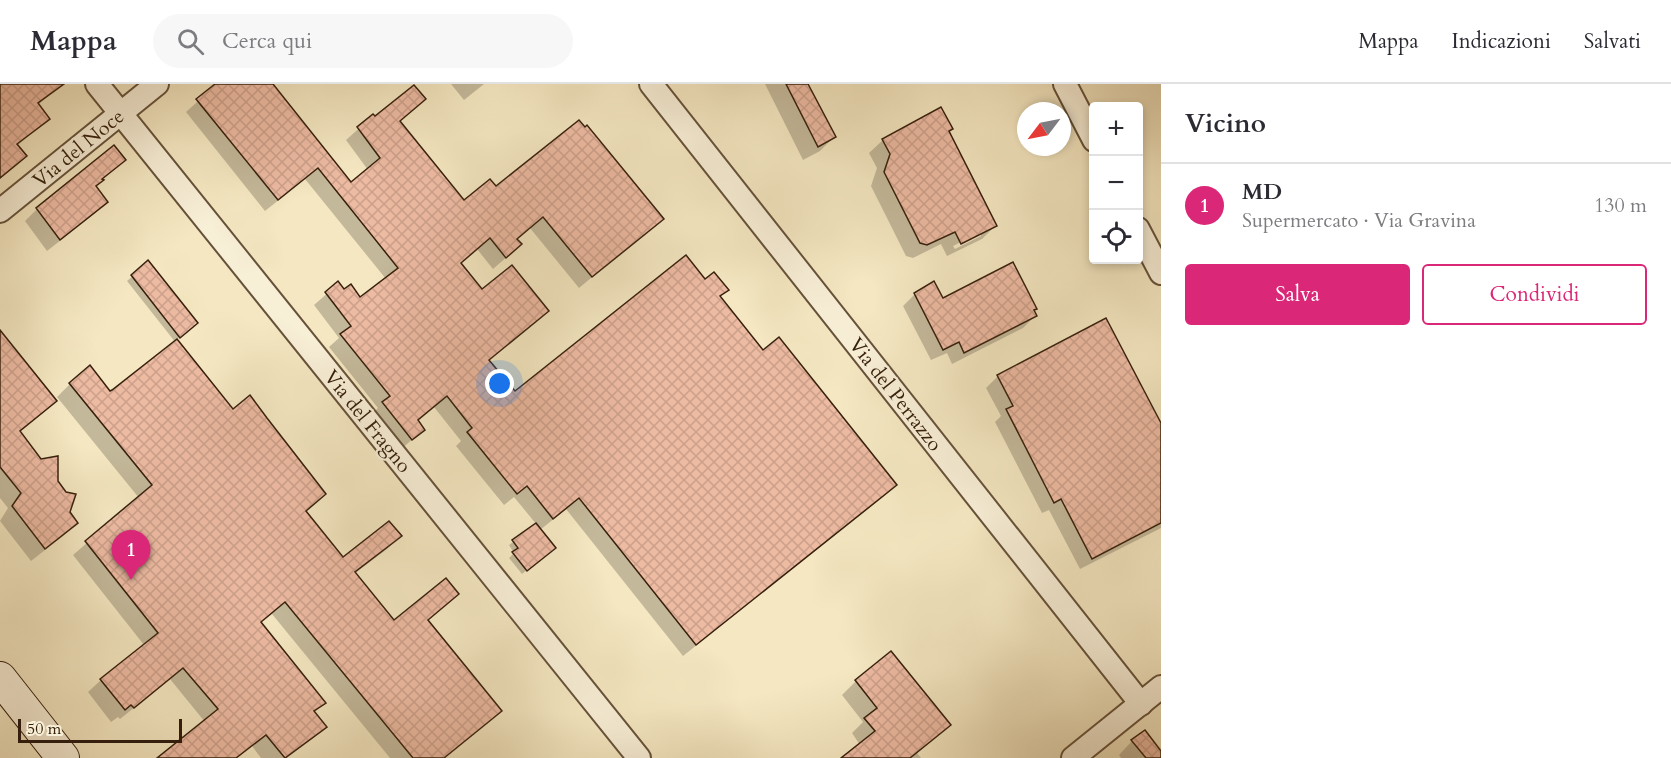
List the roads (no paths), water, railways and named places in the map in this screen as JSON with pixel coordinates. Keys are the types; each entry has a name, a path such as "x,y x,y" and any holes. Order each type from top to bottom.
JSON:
{"main road":[{"path":"0,678 60,758"}],"street":[{"name":"Via del Fragno","path":"97,84 639,758"},
{"name":"Via del Noce","path":"0,211 157,84"},
{"name":"Via del Perrazzo","path":"651,84 1141,704"},
{"path":"1065,84 1089,130"},
{"path":"1143,238 1161,273"},
{"path":"1073,758 1161,687"}],"place":[{"name":"MD","path":"131,580"}]}
